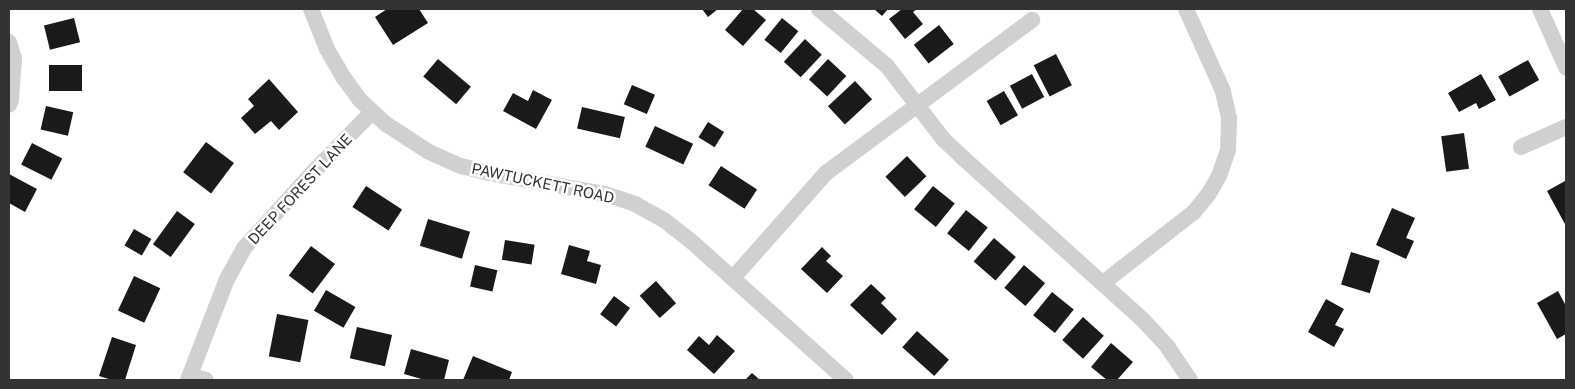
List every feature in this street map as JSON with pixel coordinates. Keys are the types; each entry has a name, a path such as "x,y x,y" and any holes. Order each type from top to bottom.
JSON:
{"street":[{"name":"PAWTUCKETT ROAD","path":"311,9 329,54 344,78 372,112 416,145 461,166 489,173 606,194 635,204 664,220 684,235 846,380"},
{"path":"819,9 886,66 943,139 1104,283 1167,346 1190,380"},
{"path":"1104,283 1194,212 1208,196 1219,176 1228,150 1229,118 1223,91 1186,9"},
{"path":"1540,9 1566,67"},
{"path":"732,278 826,173 1032,20"},
{"path":"9,42 14,58 9,105"},
{"name":"DEEP FOREST LANE","path":"189,378 227,279 244,248 317,168 372,112"},
{"path":"1521,147 1566,127"},
{"path":"189,378 206,380"}],"building":[{"path":"387,9 419,9 428,23 393,45 375,17"},
{"path":"702,9 718,9 708,17"},
{"path":"743,9 753,9 766,20 743,46 725,30"},
{"path":"874,9 888,9 882,16"},
{"path":"902,9 917,9 913,12 923,24 905,39 889,19"},
{"path":"74,18 80,42 50,50 44,25"},
{"path":"782,18 798,31 781,53 764,40"},
{"path":"939,25 954,44 929,64 914,45"},
{"path":"805,39 822,55 801,77 784,62"},
{"path":"1056,54 1072,85 1050,97 1034,65"},
{"path":"438,59 471,87 456,104 423,77"},
{"path":"828,59 846,76 827,97 809,79"},
{"path":"1528,60 1539,80 1509,97 1498,76"},
{"path":"49,65 82,65 82,91 49,91"},
{"path":"1032,74 1044,97 1022,109 1010,86"},
{"path":"1481,74 1496,100 1479,109 1476,103 1459,112 1448,93"},
{"path":"269,79 298,112 279,130 271,121 255,134 241,118 254,106 248,99"},
{"path":"855,81 872,99 845,125 828,106"},
{"path":"632,85 655,95 647,114 624,104"},
{"path":"533,90 552,100 536,129 503,111 513,93 528,101"},
{"path":"1004,91 1018,115 1001,125 987,101"},
{"path":"46,106 73,112 68,136 41,129"},
{"path":"582,107 625,117 620,138 577,128"},
{"path":"708,122 724,132 715,147 698,137"},
{"path":"655,126 693,144 683,165 645,147"},
{"path":"1464,133 1469,169 1446,172 1441,136"},
{"path":"206,142 234,163 211,193 183,172"},
{"path":"32,143 62,158 51,180 21,164"},
{"path":"907,156 926,176 905,197 885,177"},
{"path":"721,166 757,189 745,209 708,185"},
{"path":"9,174 37,189 25,212 9,203"},
{"path":"1566,182 1566,226 1547,191"},
{"path":"366,186 402,209 388,230 352,207"},
{"path":"933,186 955,204 936,227 914,209"},
{"path":"1392,208 1415,218 1406,238 1414,241 1406,259 1376,245"},
{"path":"966,210 988,228 969,251 947,233"},
{"path":"177,211 195,224 171,257 153,244"},
{"path":"428,219 470,232 462,259 420,246"},
{"path":"134,229 151,239 142,255 124,245"},
{"path":"994,238 1016,257 996,280 974,261"},
{"path":"505,240 535,245 532,264 502,260"},
{"path":"569,245 590,251 587,261 601,265 596,284 561,274"},
{"path":"311,246 335,264 313,294 289,276"},
{"path":"822,247 831,256 826,261 843,276 827,293 801,269"},
{"path":"1351,252 1380,261 1370,293 1341,285"},
{"path":"475,265 497,270 492,292 470,286"},
{"path":"1024,265 1045,283 1025,306 1004,288"},
{"path":"134,276 160,288 144,323 118,310"},
{"path":"656,281 676,303 660,318 640,296"},
{"path":"871,284 886,298 881,303 897,319 882,335 850,305"},
{"path":"326,290 355,307 343,328 314,311"},
{"path":"1558,291 1566,306 1566,334 1557,339 1537,303"},
{"path":"1052,292 1074,310 1055,333 1033,315"},
{"path":"614,296 630,308 616,326 600,314"},
{"path":"1326,299 1344,309 1335,325 1344,329 1334,347 1308,332"},
{"path":"277,314 308,320 300,362 269,356"},
{"path":"1083,317 1104,336 1083,359 1062,340"},
{"path":"357,327 392,335 385,366 350,358"},
{"path":"917,331 949,360 934,376 902,347"},
{"path":"717,335 735,351 714,374 687,350 699,336 709,345"},
{"path":"112,337 136,345 125,380 112,380 99,376"},
{"path":"1111,343 1133,362 1117,380 1107,380 1091,367"},
{"path":"411,349 449,360 444,380 425,380 404,374"},
{"path":"473,356 512,372 509,380 463,380"},
{"path":"752,373 760,380 745,380"}]}
